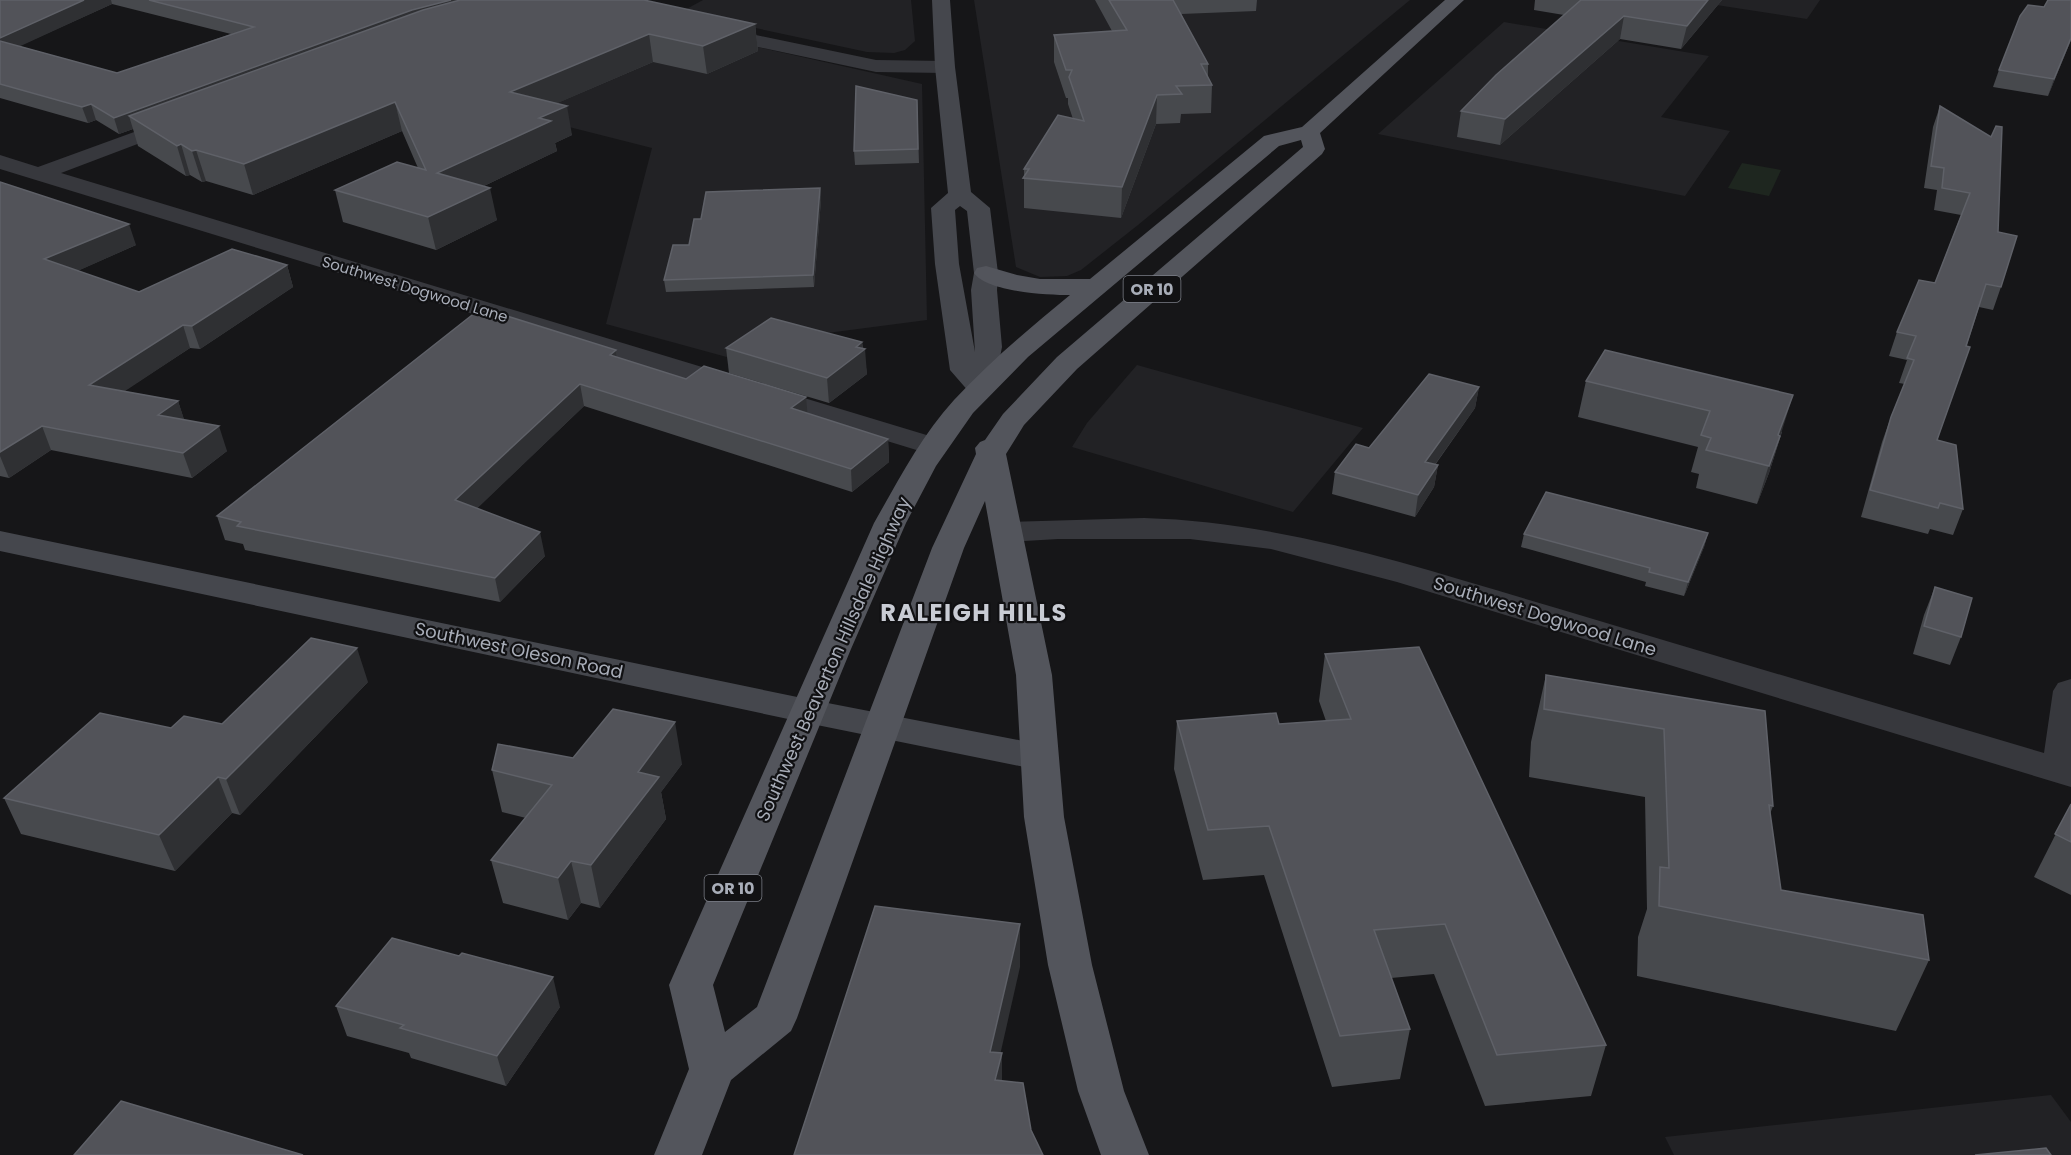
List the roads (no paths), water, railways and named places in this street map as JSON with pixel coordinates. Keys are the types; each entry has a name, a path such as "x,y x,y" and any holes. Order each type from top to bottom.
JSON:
{"main road":[{"path":"941,0 945,67 960,195 978,208 986,273 984,290 989,347 980,387 1034,675 1044,818 1070,965 1101,1091 1125,1155"},
{"name":"Southwest Beaverton Hillsdale Highway","path":"712,1069 691,985 807,711 890,523 933,446 980,387 1031,339 1272,141 1310,132 1455,0"},
{"name":"OR 10","path":"678,1155 712,1069 775,1018 948,548 991,454 1013,420 1067,363 1314,149 1310,132"},
{"path":"960,195 943,208 947,264 964,370 980,387"},
{"path":"986,273 1032,287 1095,286"},
{"name":"Southwest Oleson Road","path":"0,541 807,711 1039,757"}],"street":[{"path":"698,28 876,66 945,67"},
{"path":"39,174 199,114"},
{"name":"Southwest Dogwood Lane","path":"0,162 933,446"},
{"name":"Southwest Dogwood Lane","path":"1007,532 1155,528 1220,532 1272,540 1409,575 2065,772"},
{"path":"2065,772 2071,692"}],"district":[{"name":"RALEIGH HILLS","path":"974,612"}]}
